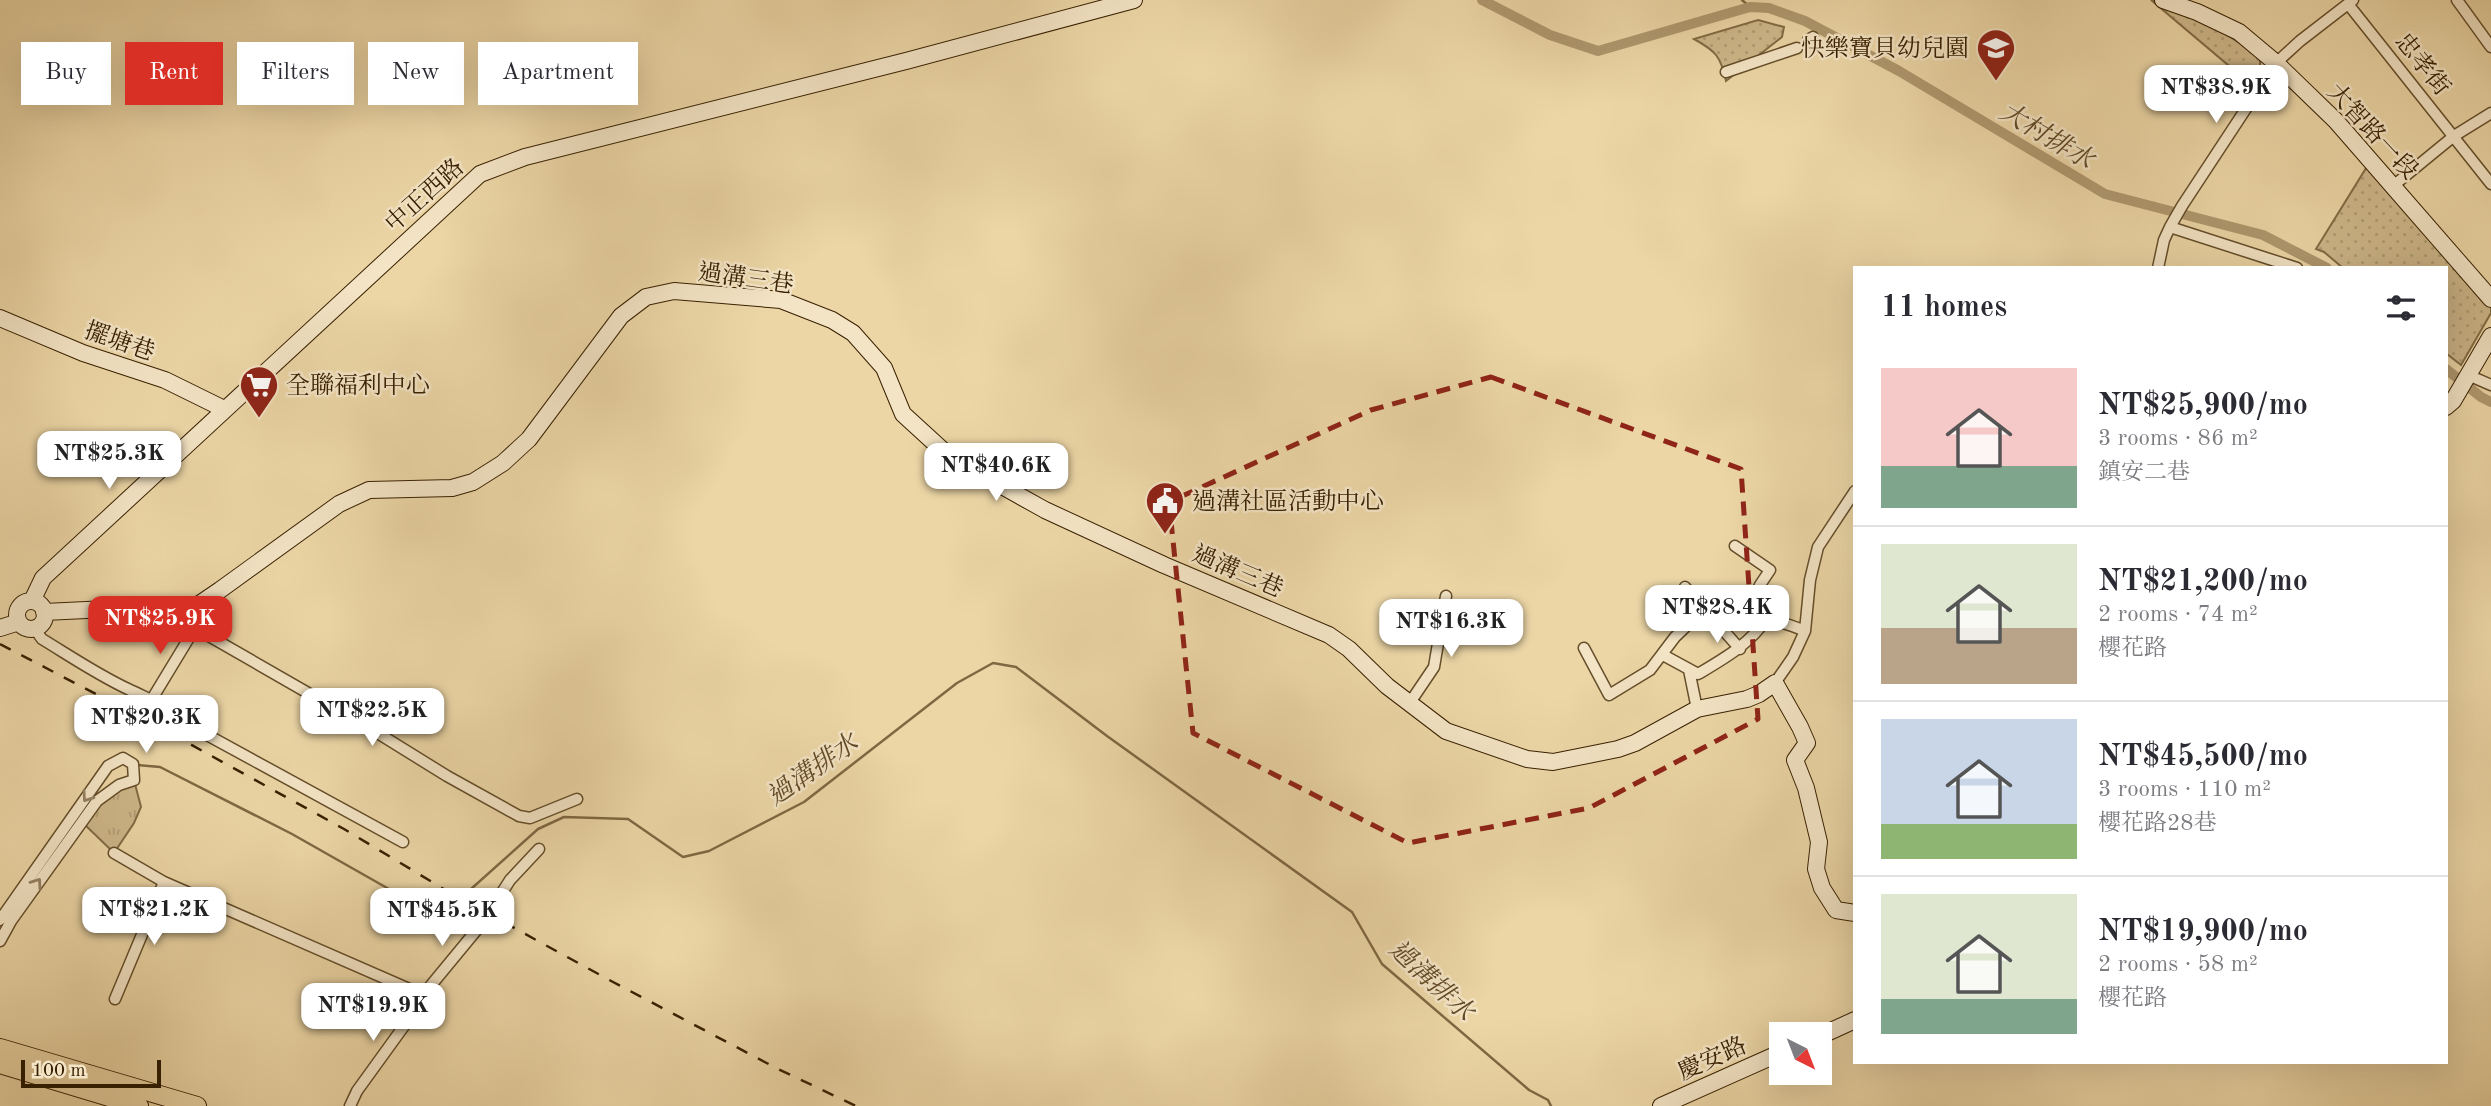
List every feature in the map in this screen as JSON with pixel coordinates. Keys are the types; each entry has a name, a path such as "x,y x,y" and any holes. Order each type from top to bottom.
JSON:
{"main road":[{"path":"0,1048 197,1106"},
{"path":"0,1064 139,1106"}],"street":[{"name":"中正西路","path":"38,606 20,606 17,614 26,625 41,624 38,606 43,578 480,174 525,157 906,61 1134,0"},
{"name":"大智路一段","path":"2163,0 2197,12 2239,33 2276,63 2336,121 2491,299"},
{"path":"2457,0 2491,47"},
{"path":"2158,266 2164,240 2182,206 2276,63 2351,2"},
{"name":"忠孝街","path":"2351,2 2491,184"},
{"path":"1726,72 1797,48"},
{"path":"2393,186 2454,136 2491,113"},
{"path":"2170,227 2291,266"},
{"name":"過溝三巷","path":"174,616 198,605 339,504 369,490 452,488 473,482 503,463 529,439 621,316 646,297 674,291 781,300 832,320 853,333 884,368 903,414 950,457 1057,515 1164,565 1329,635 1349,649 1409,704 1446,731 1527,759 1553,762 1618,749 1636,743 1696,709 1747,699 1775,683 1793,657 1805,631 1810,580 1818,547 1853,494"},
{"name":"擺塘巷","path":"0,317 83,353 165,380 224,409"},
{"path":"2456,392 2491,336"},
{"path":"2456,392 2491,385"},
{"path":"1735,546 1770,570 1753,601 1757,610 1805,631"},
{"path":"1685,587 1740,649"},
{"path":"1409,704 1434,667 1446,596"},
{"path":"38,606 128,608 174,616 519,816 530,818 577,799"},
{"path":"1584,648 1609,695 1650,670 1675,637 1704,609"},
{"path":"1663,654 1698,674 1740,649 1758,632 1768,617"},
{"path":"0,628 26,625 42,639 127,689 192,720 209,736 403,842"},
{"path":"152,699 195,628"},
{"path":"1689,670 1696,709"},
{"path":"1775,683 1807,743 1795,760 1806,788 1819,842 1816,869 1822,888 1836,910 1853,913"},
{"path":"0,919 108,766 123,758 133,764 134,780 119,785 97,801 11,921 0,941"},
{"path":"494,905 510,880 539,849"},
{"path":"114,853 164,882 423,995"},
{"path":"115,999 164,882"},
{"path":"350,1106 357,1091 423,995 484,921"},
{"path":"1832,1031 1853,1021"},
{"name":"慶安路","path":"1661,1106 1769,1058"}],"highlighted area":[{"path":"1491,377 1741,469 1758,719 1589,808 1408,843 1193,733 1169,502 1371,410"}],"green space":[{"path":"2151,0 2195,13 2260,57 2260,67 2255,77 2234,70"},
{"path":"1758,20 1784,27 1782,37 1726,81 1716,56 1708,47 1694,39"},
{"path":"2368,165 2491,306 2491,313 2461,365 2448,355 2448,266 2341,266 2316,249"},
{"path":"134,780 141,807 114,853 81,821 119,785"}],"waterway":[{"name":"大村排水","path":"1482,0 1550,35 1598,51 1750,7 1769,8 1805,21 1899,71 2105,194 2263,235 2323,266"},
{"path":"1742,0 1750,7"},
{"name":"大村排水","path":"2448,371 2491,402"},
{"name":"過溝排水","path":"137,765 160,767 292,834 410,901 452,906 538,829 564,817 628,819 683,857 709,851 804,802 957,683 993,663 1016,667 1107,736 1352,912 1382,964 1529,1090 1548,1100 1551,1106"}],"tunnel":[{"path":"484,921 494,905"}],"railway":[{"path":"0,644 159,727 344,829 452,894 613,982 778,1069 856,1106"}],"place":[{"name":"快樂寶貝幼兒園","path":"1996,82"},
{"name":"全聯福利中心","path":"259,419"},
{"name":"過溝社區活動中心","path":"1165,535"}]}
